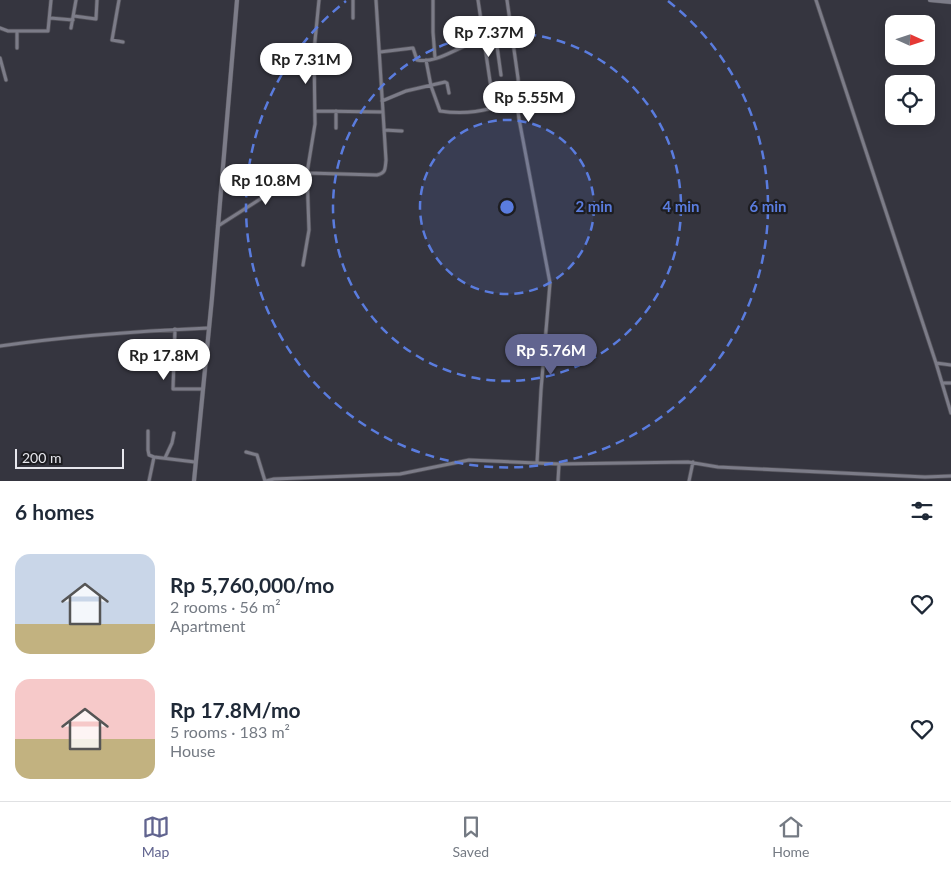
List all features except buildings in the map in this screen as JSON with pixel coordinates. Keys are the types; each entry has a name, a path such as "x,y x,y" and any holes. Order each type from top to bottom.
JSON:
{"street":[{"path":"0,28 8,31 48,31 51,0"},
{"path":"71,28 76,0"},
{"path":"50,18 96,19 97,0"},
{"path":"119,0 112,40 123,42"},
{"path":"194,481 213,287 237,0"},
{"path":"303,265 309,230 307,172 316,111 314,52 319,0"},
{"path":"353,0 353,18"},
{"path":"218,227 290,180 307,172 377,176 383,174 386,168 376,0"},
{"path":"433,0 435,58"},
{"path":"478,0 494,108"},
{"path":"507,0 518,84 516,98 550,287 537,463"},
{"path":"816,0 951,413"},
{"path":"930,0 951,2"},
{"path":"17,31 17,48"},
{"path":"380,52 413,48 417,60 426,60 449,54 471,44 512,35"},
{"path":"496,39 501,75"},
{"path":"0,58 6,80"},
{"path":"426,60 431,86 440,111 472,112 509,103"},
{"path":"382,100 446,82 448,93"},
{"path":"316,111 383,112"},
{"path":"336,111 336,128"},
{"path":"384,130 402,131"},
{"path":"0,346 79,337 209,328"},
{"path":"175,329 173,389 202,388"},
{"path":"936,363 951,365"},
{"path":"942,383 951,383"},
{"path":"945,394 951,394"},
{"path":"148,431 148,453 154,457 195,462"},
{"path":"165,458 172,443 174,433"},
{"path":"246,452 257,454 265,481 274,479 324,479 346,476 400,474 469,460 559,464 693,462 718,467 951,476"},
{"path":"149,481 154,457"},
{"path":"689,481 693,462"},
{"path":"558,481 559,464"},
{"path":"368,475 371,481"},
{"path":"346,476 346,481"}]}
